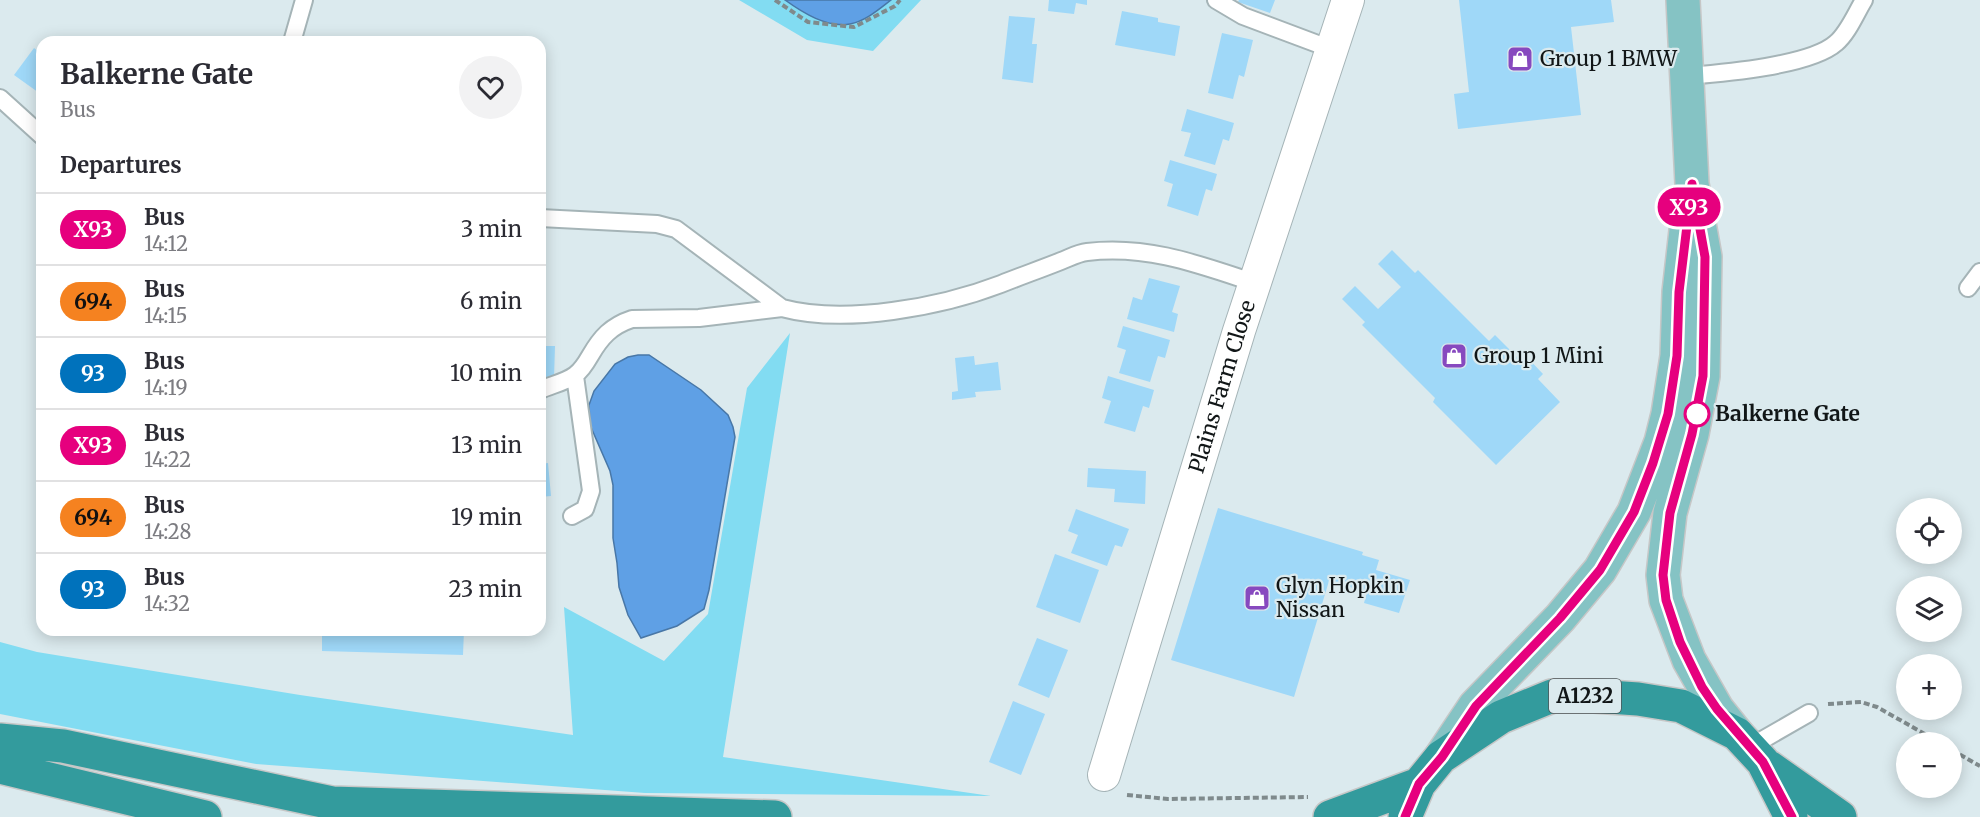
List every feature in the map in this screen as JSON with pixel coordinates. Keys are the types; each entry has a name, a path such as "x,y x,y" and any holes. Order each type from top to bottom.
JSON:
{"highway":[{"name":"A1232","path":"1405,817 1419,784 1442,757 1501,717 1552,696 1605,696 1681,706 1750,748 1791,817"},
{"path":"0,740 63,746 332,803 775,817"},
{"path":"1750,748 1840,817"},
{"path":"0,767 205,817"},
{"path":"1340,814 1419,784"}],"main road":[{"name":"A1232","path":"1683,0 1692,184 1705,257 1703,376 1692,434 1670,513 1663,575 1666,600 1684,651 1702,687 1717,709 1750,748"},
{"name":"A1232","path":"1442,757 1476,706 1560,618 1600,570 1634,512 1657,452 1668,414 1677,356 1679,292 1692,184"}],"street":[{"name":"Plains Farm Close","path":"1104,775 1239,331 1348,0"}],"lane":[{"path":"294,36 304,0"},
{"path":"1216,0 1243,16 1331,50"},
{"path":"1687,76 1728,72 1808,58 1821,53 1839,41 1864,0"},
{"path":"0,98 36,131"},
{"path":"546,218 657,224 676,229 782,308"},
{"path":"546,388 574,376 584,367 608,330 632,319 699,318 782,308 830,315 906,309 986,290 1085,252 1156,253 1188,260 1255,283"},
{"path":"1968,288 1980,272"},
{"path":"572,516 585,509 591,491 574,376"},
{"path":"1750,748 1809,713"}],"path":[{"path":"775,0 808,22 854,27 895,6 900,0"},
{"path":"1809,713 1820,705 1861,702 1877,707 1921,732"},
{"path":"1962,756 1980,766"},
{"path":"1104,775 1123,794 1168,799 1336,795 1340,814"}],"shaded area":[{"path":"739,0 921,0 873,51 807,40"},
{"path":"785,0 891,0 861,20 841,25 824,22"},
{"path":"790,333 723,757 991,796 645,793 256,764 0,714 0,642 37,652 300,695 573,735 564,607 664,661 708,614 747,388"},
{"path":"638,355 649,355 701,390 728,415 735,437 704,609 677,626 641,638 628,615 619,587 613,538 613,485 610,471 590,425 589,405 594,391 615,364"}],"building":[{"path":"1049,0 1087,0 1087,5 1076,3 1074,14 1048,11"},
{"path":"1239,0 1275,0 1270,13 1238,2"},
{"name":"Group 1 BMW","path":"1459,0 1611,0 1614,22 1571,27 1581,115 1458,129 1454,94 1469,92"},
{"path":"1122,11 1158,18 1158,22 1180,26 1175,56 1115,45"},
{"path":"1009,16 1035,18 1032,44 1037,44 1033,83 1002,79"},
{"path":"1222,33 1253,40 1244,77 1239,75 1233,99 1208,93"},
{"path":"34,48 36,50 36,91 14,75"},
{"path":"1187,109 1234,123 1229,141 1223,139 1215,165 1184,156 1191,133 1181,131"},
{"path":"1170,160 1217,174 1212,191 1206,189 1198,216 1167,206 1173,184 1164,181"},
{"name":"Group 1 Mini","path":"1392,250 1415,273 1418,270 1489,341 1495,335 1518,358 1523,353 1543,374 1538,379 1560,402 1496,465 1433,402 1435,398 1362,325 1365,322 1342,299 1355,286 1378,309 1401,287 1378,264"},
{"path":"1149,278 1180,286 1172,312 1178,314 1174,332 1127,319 1133,297 1142,300"},
{"path":"1123,326 1170,340 1165,358 1158,356 1150,382 1119,373 1126,350 1117,347"},
{"path":"546,346 555,346 554,378 546,377"},
{"path":"974,356 975,365 998,362 1001,390 975,392 976,397 952,400 952,392 958,391 955,358"},
{"path":"1108,376 1154,390 1149,408 1143,406 1135,432 1104,423 1111,401 1102,398"},
{"path":"546,463 548,463 551,496 546,496"},
{"path":"1088,468 1146,471 1145,504 1114,502 1115,489 1087,487"},
{"name":"Glyn Hopkin Nissan","path":"1218,508 1363,552 1362,555 1379,560 1376,570 1410,580 1399,613 1364,603 1367,592 1329,581 1294,697 1171,660"},
{"path":"1076,509 1129,529 1122,547 1115,545 1107,566 1071,553 1078,535 1068,531"},
{"path":"1055,554 1099,570 1080,623 1036,607"},
{"path":"322,636 464,636 463,655 322,651"},
{"path":"1037,638 1068,650 1049,698 1018,685"},
{"path":"1013,701 1045,714 1021,775 989,762"}],"bus line":[{"name":"X93","path":"1405,817 1419,784 1442,757 1476,706 1560,618 1600,570 1634,512 1661,442 1668,414 1677,356 1679,292 1692,184 1705,257 1703,376 1692,434 1670,513 1663,575 1666,600 1680,642 1702,687 1737,734 1763,762 1792,817"}],"place":[{"name":"Group 1 BMW","path":"1520,59"},
{"name":"Group 1 Mini","path":"1454,356"},
{"name":"Balkerne Gate","path":"1697,414"},
{"name":"Glyn Hopkin Nissan","path":"1257,598"}]}
